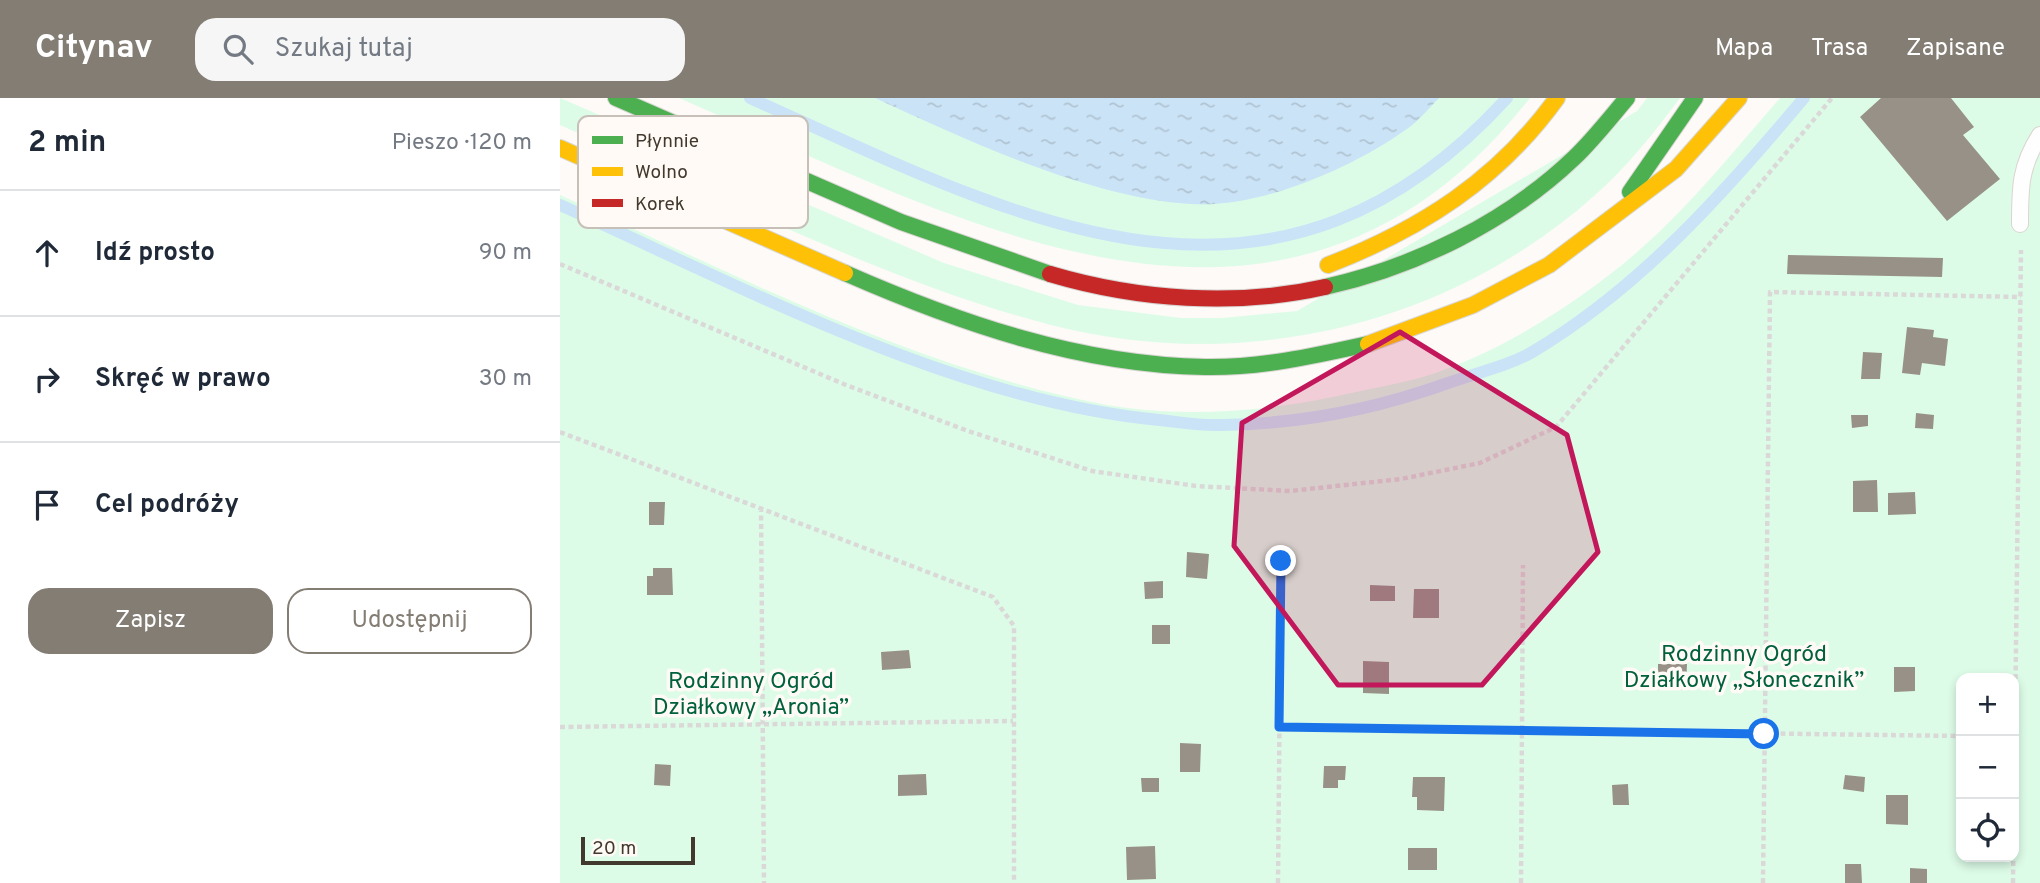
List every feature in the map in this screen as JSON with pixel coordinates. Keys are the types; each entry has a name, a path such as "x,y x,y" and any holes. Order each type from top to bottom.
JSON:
{"highway":[{"path":"616,98 657,116"},
{"path":"1310,272 1407,233 1464,194 1505,159 1542,121 1557,98"},
{"path":"808,183 976,253 1057,277 1162,296 1242,301 1280,298 1374,276 1420,258 1475,229 1531,191 1585,147 1627,98"},
{"path":"1618,211 1695,98"},
{"path":"743,228 929,309 997,332 1097,358 1197,369 1293,362 1349,350 1413,331 1506,290 1557,259 1692,154 1739,98"},
{"path":"560,148 578,156"},
{"path":"1162,296 1244,287 1283,278"}],"lane":[{"path":"2020,224 2020,184 2027,155 2040,135"}],"path":[{"path":"2015,736 2020,224"},
{"path":"1763,883 1770,292 2021,297"},
{"path":"560,432 993,597 1014,626 1014,883"},
{"path":"761,507 764,883"},
{"path":"1278,883 1281,561"},
{"path":"1521,883 1523,565"},
{"path":"560,727 1013,721"},
{"path":"1279,727 1522,728 1956,736"},
{"path":"2013,883 2014,799"}],"highlighted area":[{"path":"1400,332 1567,435 1598,552 1482,685 1338,685 1234,546 1242,423"}],"green space":[{"path":"560,98 602,116 578,116 578,133 560,125"},
{"path":"679,98 1530,98 1435,192 1334,246 1229,266 1119,260 1009,234 897,194 808,155 808,116 720,116"},
{"path":"1647,98 1680,98 1640,149 1594,196 1536,241 1474,278 1408,307 1339,328 1268,340 1195,344 1123,339 1051,325 926,285 787,228 808,228 808,205 944,263 1078,305 1181,318 1222,318 1297,311 1637,111"},
{"path":"1780,98 2040,98 2040,883 560,883 560,195 578,203 578,228 631,228 822,314 957,366 1097,403 1194,412 1260,408 1325,399 1423,377 1448,368 1497,347 1588,291 1633,256 1678,213"}],"water":[{"path":"875,98 1439,98 1409,128 1331,172 1302,184 1245,200 1191,204 1112,191 1071,179 988,148"}],"building":[{"path":"1881,98 1951,98 1974,127 1963,135 2000,179 1947,221 1860,117"},
{"path":"1788,255 1943,258 1942,277 1787,274"},
{"path":"1907,327 1934,330 1933,337 1948,339 1945,366 1922,363 1920,375 1902,373"},
{"path":"1863,352 1882,353 1880,379 1861,379"},
{"path":"1916,413 1934,415 1933,429 1915,428"},
{"path":"1851,415 1868,415 1868,426 1852,428"},
{"path":"1877,480 1878,512 1853,512 1853,481"},
{"path":"1915,492 1916,514 1888,515 1888,493"},
{"path":"649,502 665,502 664,525 649,525"},
{"path":"1187,552 1209,554 1207,579 1186,577"},
{"path":"653,568 672,568 673,595 647,595 647,576 653,576"},
{"path":"1163,581 1163,598 1145,599 1144,582"},
{"path":"1370,585 1395,586 1395,601 1370,601"},
{"path":"1414,589 1439,589 1439,618 1413,618"},
{"path":"1152,625 1170,625 1170,644 1152,644"},
{"path":"909,650 911,668 882,670 881,652"},
{"path":"1363,661 1389,662 1389,694 1363,693"},
{"path":"1658,664 1687,664 1686,690 1658,690"},
{"path":"1894,667 1915,667 1915,691 1894,692"},
{"path":"1180,743 1201,744 1200,772 1180,772"},
{"path":"655,764 671,765 670,786 654,785"},
{"path":"1324,766 1346,766 1345,780 1338,780 1338,788 1323,788"},
{"path":"926,774 927,795 898,796 898,775"},
{"path":"1845,775 1865,777 1864,792 1843,789"},
{"path":"1413,777 1445,777 1444,811 1417,810 1417,797 1412,797"},
{"path":"1141,778 1159,778 1159,792 1142,792"},
{"path":"1628,784 1629,805 1613,805 1612,785"},
{"path":"1886,795 1908,795 1908,825 1886,824"},
{"path":"1155,846 1156,879 1127,880 1126,847"},
{"path":"1408,848 1437,848 1437,870 1408,870"},
{"path":"1845,864 1861,864 1862,883 1845,883"},
{"path":"1910,868 1927,869 1927,883 1910,883"}],"waterway":[{"path":"750,98 790,116"},
{"path":"808,124 946,185 1043,219 1139,240 1233,244 1326,224 1417,178 1507,98"},
{"path":"610,228 853,336 929,366 1006,390 1083,409 1182,423 1214,425 1280,422 1393,400 1503,365 1534,351 1573,326 1645,268 1712,203 1804,98"},
{"path":"560,205 578,213"}],"traffic: fast":[{"path":"616,98 657,116"},
{"path":"1325,287 1426,254 1490,222 1548,181 1574,158 1627,98"},
{"path":"1630,192 1695,98"},
{"path":"808,182 901,222 1050,274"},
{"path":"845,273 976,324 1066,350 1112,359 1205,367 1246,366 1368,344"}],"traffic: slow":[{"path":"1328,265 1395,235 1455,199 1509,154 1557,98"},
{"path":"1368,344 1473,305 1549,265 1676,169 1739,98"},
{"path":"560,148 578,156"},
{"path":"742,228 845,273"}],"traffic: jam":[{"path":"1050,274 1118,290 1187,298 1257,297 1325,287"}],"route":[{"path":"1281,561 1279,727 1522,728 1764,734"}],"park label":[{"name":"Rodzinny Ogród Działkowy „Słonecznik”","path":"1744,666"},
{"name":"Rodzinny Ogród Działkowy „Aronia”","path":"751,693"}]}
